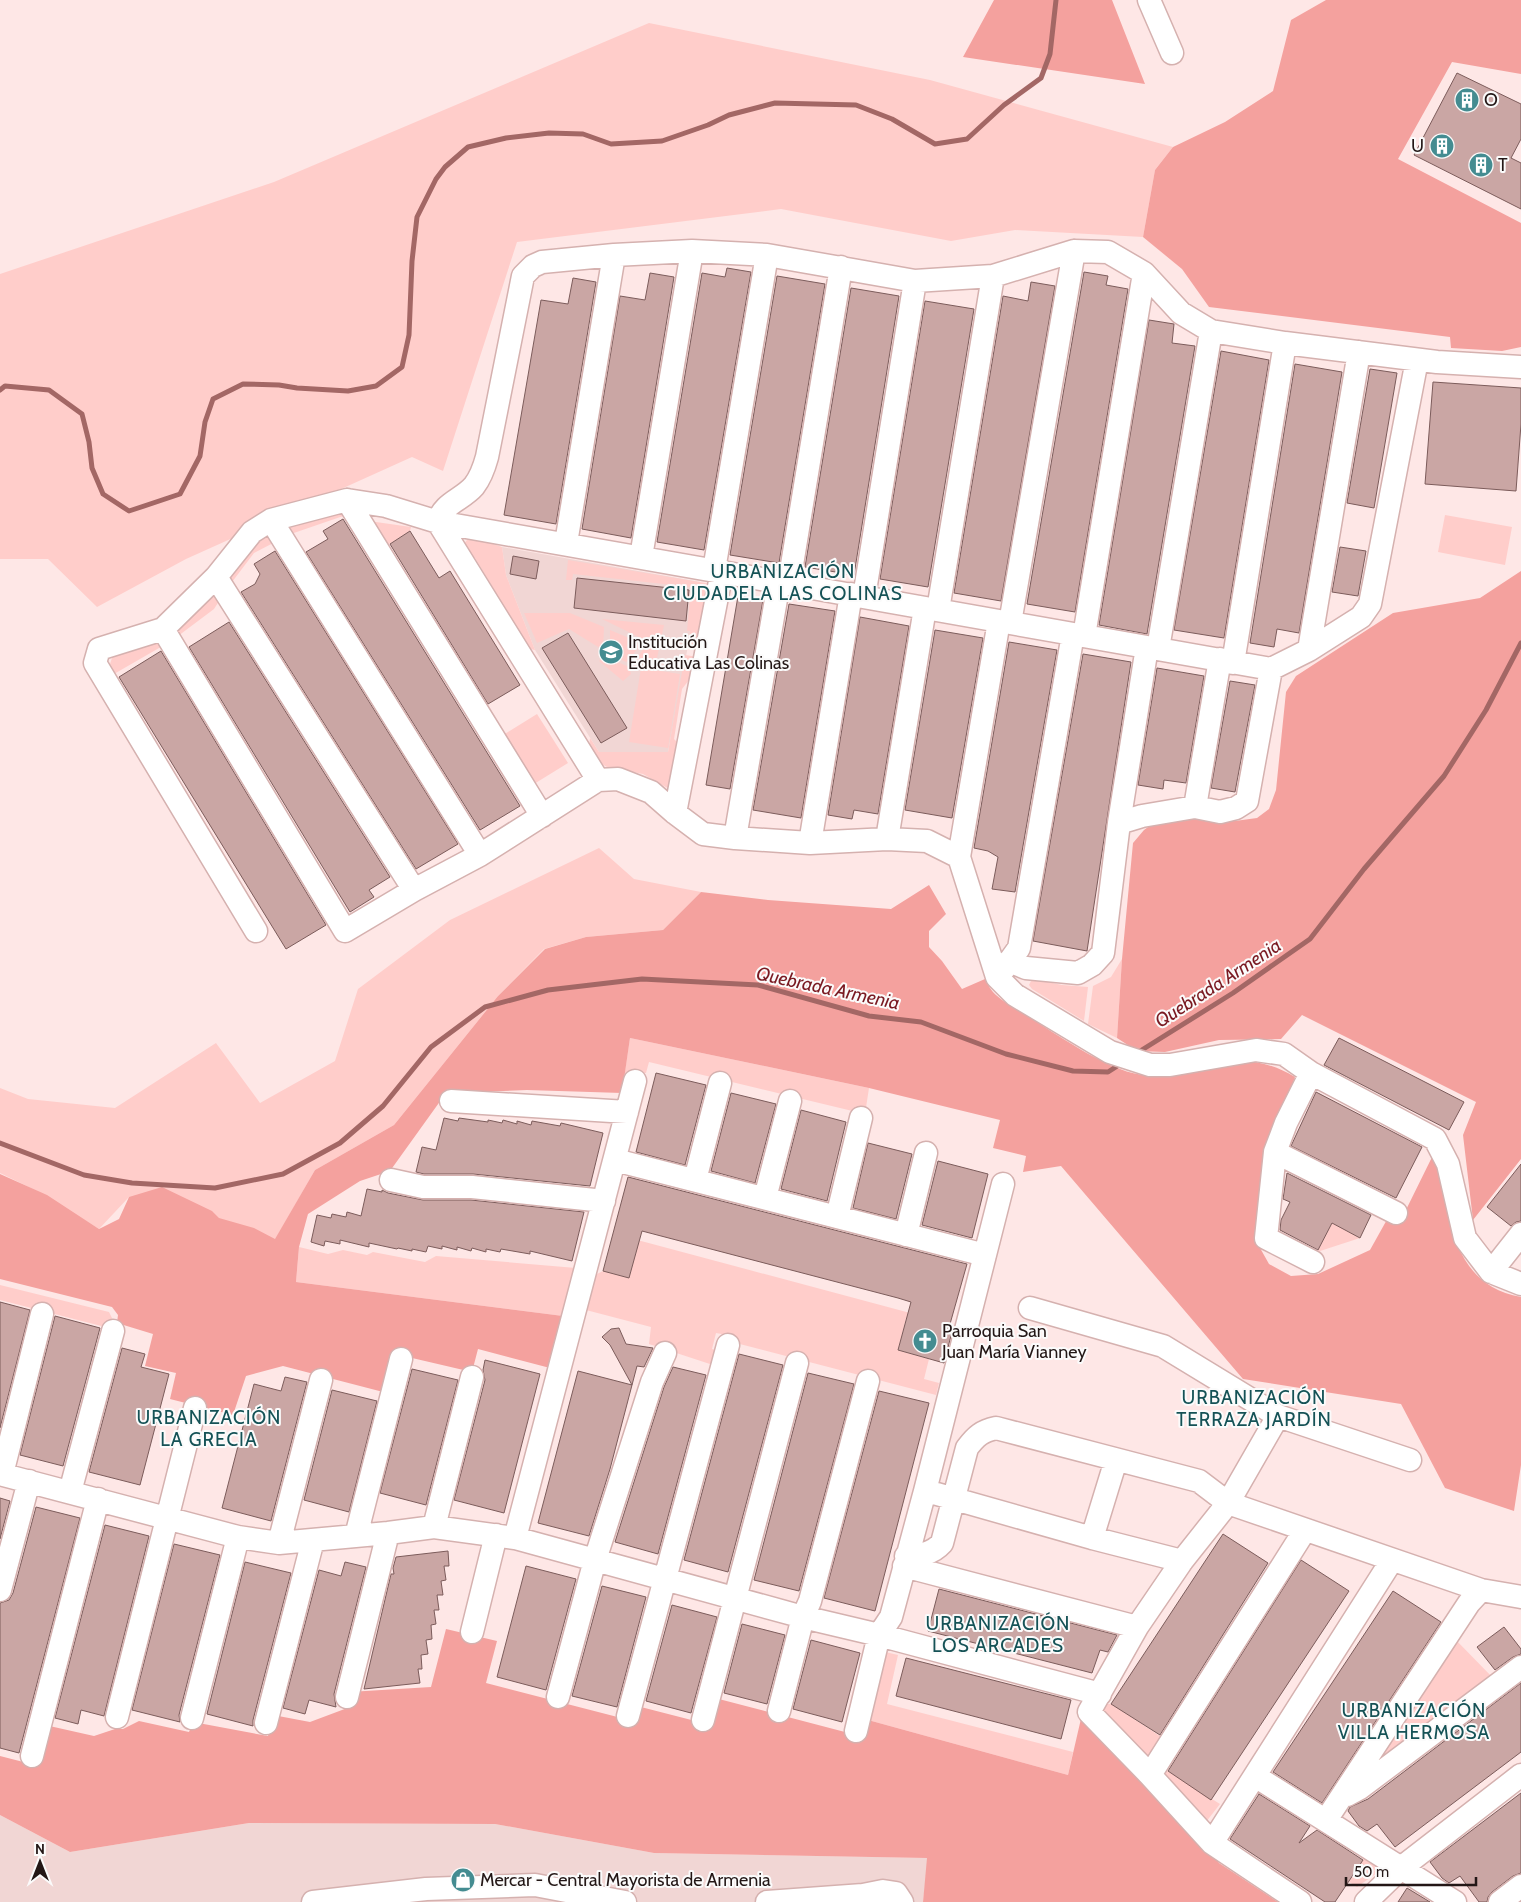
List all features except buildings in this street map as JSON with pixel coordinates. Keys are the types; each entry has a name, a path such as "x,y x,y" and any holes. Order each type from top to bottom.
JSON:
{"street":[{"path":"1154,2 1172,53"},
{"path":"641,557 692,251"},
{"path":"598,780 438,522 440,514 445,508 473,488 481,477 487,457 523,276 533,266 542,262 614,255 692,251 767,255 914,281 993,276 1074,251 1108,252 1144,273 1181,314 1211,331 1285,343 1417,360 1489,366 1521,366"},
{"path":"1074,251 959,857 1003,969 1015,995 1110,1052 1150,1065 1170,1065 1256,1050 1284,1054 1311,1073 1435,1139 1448,1164 1465,1238 1491,1272 1521,1284"},
{"path":"566,543 614,255"},
{"path":"675,813 718,571 767,255"},
{"path":"735,838 842,267"},
{"path":"1003,969 1019,948 1144,273"},
{"path":"887,839 993,276"},
{"path":"810,842 914,281"},
{"path":"1003,969 1026,968 1078,973 1092,965 1103,953 1119,823 1211,331"},
{"path":"1195,807 1226,661 1285,343"},
{"path":"1309,650 1359,352"},
{"path":"256,931 95,663 99,649 163,628 216,577 252,532 271,520 347,500 386,506 438,522 566,543 1271,669 1309,650 1361,617 1370,604 1417,360"},
{"path":"347,500 542,816"},
{"path":"271,520 480,855"},
{"path":"216,577 414,890"},
{"path":"163,628 345,931 414,890 480,855 598,780 618,779 651,792 703,834 735,838 810,842 887,839 927,840 959,857"},
{"path":"1119,823 1142,816 1195,807 1220,812 1236,808 1247,801 1271,669"},
{"path":"1311,1073 1286,1123 1275,1152 1266,1238 1313,1262"},
{"path":"472,1632 506,1536 604,1201 635,1082"},
{"path":"695,1180 720,1083"},
{"path":"451,1101 627,1112"},
{"path":"765,1198 790,1101"},
{"path":"837,1217 861,1118"},
{"path":"1275,1152 1396,1213"},
{"path":"906,1235 926,1153"},
{"path":"615,1160 985,1255"},
{"path":"391,1180 423,1187 472,1188 604,1201"},
{"path":"856,1731 879,1635 891,1617 925,1491 1003,1184"},
{"path":"1491,1272 1521,1234"},
{"path":"1030,1308 1163,1346 1278,1416 1410,1460"},
{"path":"42,1314 1,1474 238,1537 279,1543 388,1534 434,1527 506,1536 803,1617 879,1635 1100,1694"},
{"path":"70,1492 113,1331"},
{"path":"628,1716 728,1345"},
{"path":"558,1697 595,1560 652,1382 665,1353"},
{"path":"356,1536 401,1359"},
{"path":"703,1720 797,1363"},
{"path":"434,1527 472,1376"},
{"path":"279,1543 321,1380"},
{"path":"779,1711 868,1381"},
{"path":"117,1717 195,1408"},
{"path":"1278,1416 1228,1503 1182,1561 1137,1628 1089,1712 1212,1843 1300,1902"},
{"path":"905,1561 935,1551 942,1543 952,1498 967,1448 975,1437 985,1430 996,1428 1199,1481 1228,1503 1481,1590 1521,1597"},
{"path":"1092,1538 1116,1460"},
{"path":"0,1590 29,1481"},
{"path":"925,1491 1182,1561"},
{"path":"32,1756 98,1499"},
{"path":"1150,1775 1306,1530"},
{"path":"347,1697 388,1534"},
{"path":"192,1718 238,1537"},
{"path":"266,1723 312,1540"},
{"path":"1212,1843 1392,1560"},
{"path":"905,1561 1137,1628"},
{"path":"1481,1590 1521,1615"},
{"path":"1326,1820 1469,1602 1481,1590"},
{"path":"1341,1797 1360,1788 1521,1667"},
{"path":"1366,1902 1401,1868 1521,1775"},
{"path":"1255,1776 1456,1902"},
{"path":"314,1902 430,1896 535,1885 625,1902"},
{"path":"1500,1902 1521,1886"},
{"path":"767,1902 862,1898 883,1891 896,1893 902,1902"}],"shaded area":[{"path":"994,0 1112,0 1145,84 963,57"},
{"path":"1326,0 1521,0 1521,74 1452,62 1398,159 1521,223 1521,347 1502,351 1451,348 1450,337 1209,307 1182,269 1143,237 1155,170 1173,147 1225,122 1273,91 1291,20"},
{"path":"649,23 930,80 1173,147 1155,170 1143,237 1015,230 951,241 781,209 517,242 443,471 412,457 186,559 97,607 48,559 0,559 0,274 274,182"},
{"path":"345,510 349,514 288,535 285,523"},
{"path":"1445,515 1512,527 1505,565 1438,552"},
{"path":"369,521 411,527 410,531 386,546"},
{"path":"268,532 277,541 254,553 229,586 226,580 262,534"},
{"path":"467,540 482,540 502,547 506,575 535,650 530,649 475,558 468,554 463,545"},
{"name":"Institución Educativa Las Colinas","path":"502,547 700,582 668,752 599,752 535,650 506,575"},
{"path":"568,560 711,584 701,646 688,644 690,631 687,631 691,587 573,574 572,580 566,580"},
{"path":"1521,571 1521,1159 1473,1220 1463,1135 1476,1102 1302,1015 1281,1039 1219,1040 1165,1052 1137,1051 1117,1038 1122,959 1133,843 1144,830 1159,819 1235,821 1257,818 1269,809 1276,790 1286,692 1296,676 1393,613 1480,598"},
{"path":"211,593 223,595 214,609 174,639 177,625"},
{"path":"524,613 570,613 604,627 603,650 569,629 537,643"},
{"path":"602,619 664,625 656,663 641,662 637,670 633,664 644,648 643,639"},
{"path":"610,630 636,641 638,647 626,662 610,654"},
{"path":"152,641 166,644 114,674 110,664 113,655"},
{"path":"685,655 698,657 689,680 682,689 674,739 679,744 671,790 643,774 607,767 600,763 589,749 590,738 599,752 668,752"},
{"path":"604,656 629,667 631,674 623,681 599,661"},
{"path":"641,668 680,674 668,748 629,742"},
{"path":"537,714 568,763 534,784 503,735"},
{"path":"599,848 634,879 701,892 663,930 586,937 544,949 498,996 394,1125 315,1170 275,1240 129,1197 99,1229 37,1191 0,1173 0,1088 28,1099 115,1108 216,1043 260,1103 335,1061 358,989 450,920"},
{"path":"929,885 946,914 929,931 929,947 942,961 962,989 985,979 994,993 1009,1005 1088,1054 1120,1069 1134,1073 1146,1075 1166,1074 1238,1061 1256,1062 1275,1067 1295,1077 1270,1148 1255,1239 1269,1264 1291,1276 1318,1274 1370,1250 1389,1216 1401,1220 1435,1151 1449,1219 1465,1260 1478,1277 1497,1289 1521,1297 1521,1465 1514,1511 1445,1488 1401,1404 1243,1379 1061,1166 1023,1172 1026,1156 993,1148 1000,1120 869,1088 630,1038 622,1093 527,1090 446,1093 390,1171 360,1181 308,1214 299,1247 296,1282 563,1316 550,1368 478,1349 472,1372 395,1354 387,1393 283,1366 246,1376 233,1415 170,1399 176,1373 145,1366 153,1334 117,1323 118,1315 112,1307 0,1279 0,1174 47,1195 99,1229 119,1219 129,1197 162,1187 212,1211 219,1218 254,1228 275,1239 315,1170 394,1125 498,996 545,949 586,937 663,930 701,892 768,900 891,909"},
{"path":"1122,959 1117,1038 1088,1024 1093,986 1111,977"},
{"path":"1034,979 1062,985 1088,987 1084,1021 1032,989 1029,985"},
{"path":"630,1038 869,1088 865,1114 649,1062 646,1073 639,1073 632,1080 624,1078"},
{"path":"1332,1223 1360,1238 1317,1252"},
{"path":"615,1234 940,1321 938,1328 906,1319 898,1350 929,1359 924,1379 939,1383 936,1395 732,1342 733,1336 716,1333 712,1349 719,1351 716,1366 649,1344 651,1327 586,1310 595,1275 603,1271 629,1278 637,1248 611,1241"},
{"path":"299,1247 328,1254 343,1250 367,1255 373,1252 425,1262 436,1256 576,1268 563,1316 296,1282"},
{"path":"0,1285 109,1312 112,1318 109,1328 0,1300"},
{"path":"446,1629 497,1641 486,1683 633,1721 637,1706 707,1724 715,1698 864,1737 868,1720 1068,1775 1083,1710 1206,1843 1219,1863 1278,1902 923,1902 927,1858 654,1853 495,1824 249,1823 70,1852 0,1815 0,1756 35,1765 45,1725 94,1736 115,1729 123,1729 139,1721 189,1732 193,1722 268,1736 273,1715 310,1722 350,1707 349,1692 431,1687"},
{"path":"1453,1637 1495,1680 1362,1783"},
{"path":"881,1651 898,1655 887,1704 1073,1752 1068,1775 868,1720"},
{"path":"1097,1704 1111,1704 1166,1740 1150,1765"},
{"path":"1161,1767 1220,1804 1206,1822 1157,1773"},
{"name":"Mercar - Central Mayorista de Armenia","path":"0,1815 70,1852 249,1823 495,1824 654,1853 928,1858 923,1902 0,1902"},
{"path":"1365,1857 1387,1866 1357,1887 1349,1882"}],"waterway":[{"path":"0,390 5,386 49,390 82,414 89,442 92,468 103,494 129,511 180,494 200,456 205,422 213,399 243,384 348,391 376,386 402,367 409,335 412,261 417,217 436,179 445,167 468,147 506,138 549,133 583,134 611,144 662,141 708,125 729,115 775,103 856,105 892,119 935,144 967,139 1004,105 1041,78 1050,54 1056,0"},
{"name":"Quebrada Armenia","path":"1137,1053 1233,993 1310,939 1364,869 1444,776 1486,710 1521,643"},
{"name":"Quebrada Armenia","path":"0,1143 84,1175 132,1183 215,1188 283,1174 340,1143 383,1106 431,1047 485,1007 548,990 642,979 758,985 869,1016 921,1022 1006,1054 1073,1071 1108,1072 1122,1063"}],"place":[{"name":"O","path":"1467,100"},
{"name":"U","path":"1442,146"},
{"name":"T","path":"1481,165"},
{"name":"Institución Educativa Las Colinas","path":"611,652"},
{"name":"Parroquia San Juan María Vianney","path":"925,1341"},
{"name":"Mercar - Central Mayorista de Armenia","path":"463,1880"}],"district":[{"name":"URBANIZACIÓN CIUDADELA LAS COLINAS","path":"783,582"},
{"name":"URBANIZACIÓN TERRAZA JARDÍN","path":"1254,1408"},
{"name":"URBANIZACIÓN LA GRECIA","path":"209,1428"},
{"name":"URBANIZACIÓN LOS ARCADES","path":"998,1634"},
{"name":"URBANIZACIÓN VILLA HERMOSA","path":"1414,1721"}]}
